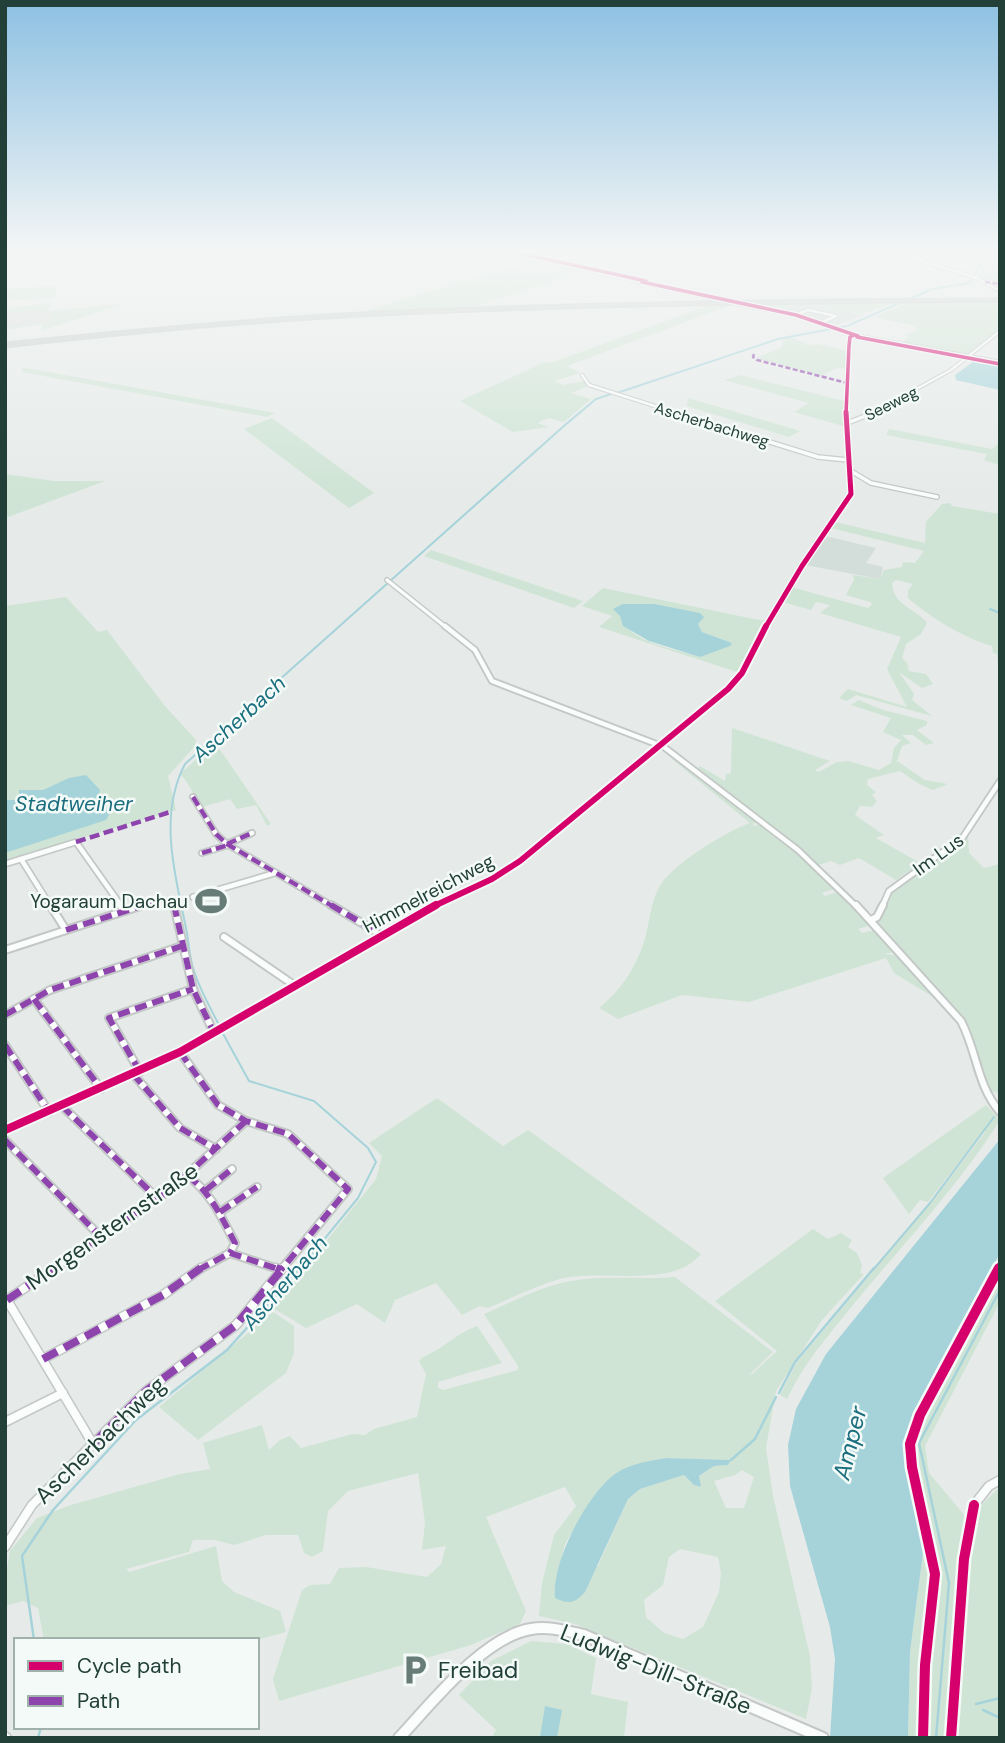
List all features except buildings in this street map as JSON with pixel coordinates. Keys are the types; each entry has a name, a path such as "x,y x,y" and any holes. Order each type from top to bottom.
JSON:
{"highway":[{"path":"5,345 152,330"}],"street":[{"path":"841,330 1000,362"},
{"name":"Seeweg","path":"845,424 923,387 991,342 1000,331"},
{"path":"768,623 851,494 845,424 849,346 850,337 854,335"},
{"name":"Ascherbachweg","path":"582,375 589,385 613,394 818,457 848,460"},
{"path":"851,471 871,483 937,497"},
{"path":"389,582 475,650 492,681 660,746 692,767 798,850 871,920 961,1021 970,1038 989,1100 1000,1112"},
{"name":"Himmelreichweg","path":"5,1130 180,1052 423,911 492,879 520,861 728,689 742,673 768,623"},
{"name":"Im Lus","path":"871,920 877,917 890,891 963,837 1000,781"},
{"path":"193,797 216,834 227,844 382,935"},
{"path":"202,853 252,833"},
{"path":"5,864 76,842 124,910"},
{"path":"21,859 65,930"},
{"path":"193,898 275,873"},
{"path":"5,950 124,910 158,901 173,901 193,989 215,1032"},
{"path":"224,937 294,985"},
{"path":"5,1016 50,990 182,946"},
{"path":"193,989 108,1020 137,1073 180,1128 216,1149"},
{"path":"34,999 101,1089"},
{"path":"5,1045 49,1112"},
{"path":"180,1052 213,1100 246,1121 288,1134 317,1157 348,1189"},
{"path":"62,1106 158,1199"},
{"name":"Morgensternstraße","path":"6,1299 158,1199 188,1176 246,1121"},
{"path":"5,1140 101,1237"},
{"path":"206,1190 232,1169"},
{"path":"188,1176 206,1190 220,1212 235,1243 230,1253"},
{"path":"220,1212 257,1187"},
{"name":"Ascherbachweg","path":"5,1547 32,1505 146,1391 236,1325 348,1189"},
{"path":"43,1359 163,1295 213,1260 230,1253 281,1270"},
{"path":"6,1299 93,1444"},
{"path":"5,1422 63,1394"},
{"path":"974,1505 989,1486 1000,1480"},
{"name":"Ludwig-Dill-Straße","path":"399,1738 491,1645 515,1632 543,1627 584,1635 822,1737"}],"shaded area":[{"path":"825,536 876,548 866,563 883,567 880,579 805,565"}],"green space":[{"path":"640,330 663,330 567,366 580,373 554,381 563,385 583,381 589,386 571,393 591,399 564,422 549,418 537,423 549,427 513,432 460,401 545,362 551,363"},
{"path":"997,330 986,344 970,355 901,343 908,337 905,334 916,331"},
{"path":"790,337 811,346 818,344 847,351 847,369 837,368 821,376 756,358 782,347 784,338"},
{"path":"22,368 275,413 267,417 22,372"},
{"path":"740,375 844,401 843,426 794,412 809,403 724,380"},
{"path":"688,398 800,431 789,437 687,406"},
{"path":"272,418 374,493 349,508 244,429"},
{"path":"889,429 992,449 1000,442 1000,465 984,460 987,454 886,435"},
{"path":"5,474 54,481 105,481 8,517 5,512"},
{"path":"950,503 952,506 1000,514 1000,690 997,654 993,653 992,646 958,632 925,612 908,598 908,590 913,584 896,580 892,583 896,597 927,623 921,634 906,644 902,658 909,671 926,674 933,684 922,688 899,672 914,694 912,700 932,716 856,695 847,701 839,698 848,689 907,707 887,669 901,637 820,613 830,605 816,602 811,610 783,602 791,587 868,608 872,604 870,602 846,595 854,580 853,575 880,579 884,570 902,567 903,562 915,563 924,551 831,528 835,522 925,543 926,522 942,504"},
{"path":"431,550 583,601 574,608 424,556"},
{"path":"603,588 764,621 737,672 599,627 612,616 582,606","holes":["620,616 698,624 702,632 732,643 700,657 643,639 633,633"]},
{"path":"66,597 98,632 107,630 164,705 196,740 195,746 168,776 176,810 5,861 5,606"},
{"path":"859,700 883,710 927,721 927,725 917,730 934,743 926,745 913,735 902,735 911,743 902,746 897,761 925,780 948,784 933,790 900,771 868,779 867,785 876,792 872,795 877,801 872,807 860,806 855,815 884,835 876,838 920,863 896,880 859,858 840,865 831,861 818,865 698,768 700,766 725,781 726,774 731,773 732,728 830,761 815,770 819,772 837,762 848,761 879,770 891,763 894,748 901,740 883,732 891,718 851,705"},
{"path":"213,744 221,751 271,824 267,826 256,805 237,809 230,799 202,807 180,774"},
{"path":"672,759 677,759 759,821 753,824 754,826 762,823 837,888 822,893 825,896 840,891 874,924 858,929 862,933 879,929 895,952 883,954 903,956 938,1000 894,973 886,958 749,1002 682,995 618,1019 599,1008 621,986 636,961 644,942 655,898 668,875 702,849 750,823"},
{"path":"968,836 969,853 984,868 1000,864 1000,1093 990,1091 969,1027 877,924 890,891"},
{"path":"437,1098 503,1146 528,1130 701,1254 688,1265 672,1272 560,1279 488,1308 480,1306 462,1315 436,1283 395,1300 385,1323 357,1304 306,1328 273,1308 376,1179 382,1156 369,1143"},
{"path":"986,1105 1000,1120 984,1145 826,1339 787,1399 780,1395 797,1362 933,1200 986,1131 983,1131 928,1202 920,1200 909,1214 883,1178"},
{"path":"813,1229 828,1239 841,1233 852,1240 848,1247 857,1253 862,1265 860,1273 864,1274 822,1320 776,1391 766,1448 773,1496 810,1656 812,1688 806,1719 575,1624 539,1616 542,1583 554,1535 576,1506 565,1487 486,1517 526,1611 520,1624 471,1645 279,1701 273,1679 302,1590 310,1585 330,1584 339,1568 366,1567 427,1577 441,1564 446,1546 422,1550 425,1523 418,1473 348,1491 328,1511 323,1551 312,1557 304,1553 298,1535 266,1535 234,1545 215,1540 193,1540 189,1552 126,1569 129,1572 216,1546 222,1581 234,1592 280,1611 286,1632 259,1639 44,1638 38,1608 23,1601 5,1606 5,1580 10,1551 37,1518 71,1505 180,1474 210,1469 203,1443 262,1425 269,1450 280,1440 290,1436 301,1448 353,1434 365,1435 374,1429 417,1417 426,1374 419,1361 421,1359 477,1326 502,1363 438,1382 438,1388 443,1390 518,1370 484,1314 549,1287 584,1279 675,1277 773,1352 749,1375 777,1351 715,1301","holes":["667,1458 730,1460 728,1465 714,1466 698,1477 701,1487 694,1485 684,1475 640,1489 628,1499 598,1566 554,1593 566,1542 595,1495 624,1470","742,1470 754,1477 744,1508 726,1508 714,1481","680,1549 718,1557 721,1573 719,1592 703,1627 683,1639 664,1633 646,1617 644,1600 663,1585 669,1557"]},
{"path":"1000,1273 1000,1302 925,1446 929,1473 965,1516 948,1705 957,1708 969,1561 979,1507 1000,1487 1000,1738 908,1738 910,1652 924,1545 932,1541 913,1446 932,1401"},
{"path":"273,1312 294,1326 294,1353 286,1373 198,1440 159,1407"},
{"path":"531,1641 567,1644 596,1658 591,1694 628,1702 624,1738 492,1738 496,1730 459,1695 491,1661"}],"water":[{"path":"973,362 1000,367 1000,390 956,380 955,375"},
{"path":"623,604 654,604 700,613 704,617 698,624 702,632 732,643 700,657 649,641 623,626 620,616 613,609"},
{"name":"Stadtweiher","path":"86,775 100,790 99,795 109,815 106,820 5,853 5,800 16,800 19,790 43,790 69,778"},
{"name":"Amper","path":"1000,1139 1000,1253 906,1435 905,1448 924,1545 910,1652 908,1738 830,1738 835,1659 830,1627 790,1486 788,1445 796,1409 826,1354"},
{"path":"667,1458 731,1460 728,1465 714,1466 699,1476 701,1487 694,1485 684,1475 640,1489 628,1499 585,1592 572,1602 555,1598 555,1583 565,1549 593,1497 621,1470"},
{"path":"545,1706 562,1710 557,1738 540,1737"}],"waterway":[{"name":"Ascherbach","path":"617,393 778,339 824,330"},
{"name":"Ascherbach","path":"219,1025 192,966 171,845 172,804 185,764 565,425 596,399 611,394"},
{"path":"990,609 1000,613"},
{"name":"Ascherbach","path":"221,1030 249,1081 314,1101 368,1148 376,1162 358,1198 299,1270"},
{"path":"873,1270 930,1203 994,1117"},
{"name":"Ascherbach","path":"34,1638 22,1556 53,1510 136,1420 227,1350 301,1268"},
{"path":"779,1393 795,1362 874,1268"},
{"path":"936,1738 949,1583 919,1443 1000,1290"},
{"path":"731,1460 755,1439 776,1397"},
{"path":"976,1704 1000,1698"},
{"path":"983,1710 1000,1718"},
{"name":"Ascherbach","path":"38,1738 40,1729"}],"marked path":[{"path":"754,354 753,357 757,360 847,383"},
{"path":"193,797 216,834 227,844 382,935"},
{"path":"76,842 170,812"},
{"path":"227,844 252,833"},
{"path":"202,853 228,845"},
{"path":"66,930 146,904 173,902 193,989 214,1033"},
{"path":"5,1015 50,990 182,946"},
{"path":"140,1072 109,1018 193,989"},
{"path":"34,999 101,1089"},
{"path":"5,1045 49,1112"},
{"path":"93,1444 146,1391 236,1325 348,1189 288,1134 246,1121 218,1105 180,1052"},
{"path":"133,1074 180,1128 216,1149"},
{"path":"62,1106 158,1199"},
{"path":"7,1300 170,1190 246,1121"},
{"path":"5,1140 101,1237"},
{"path":"206,1190 232,1169"},
{"path":"188,1176 204,1190 221,1215 235,1243 230,1253"},
{"path":"220,1212 257,1187"},
{"path":"43,1359 163,1295 213,1260 230,1253 281,1270"}],"cycle path":[{"path":"841,330 858,336"},
{"path":"5,1130 180,1052 423,911 492,879 520,861 728,689 742,673 802,566 851,494 845,424 849,346 850,337 854,335"},
{"path":"857,337 1000,364"},
{"path":"923,1738 925,1665 935,1574 912,1467 910,1444 920,1415 1000,1267"},
{"path":"951,1738 964,1559 974,1505"}],"place":[{"name":"Yogaraum Dachau","path":"211,901"},
{"name":"Freibad","path":"415,1670"}]}
